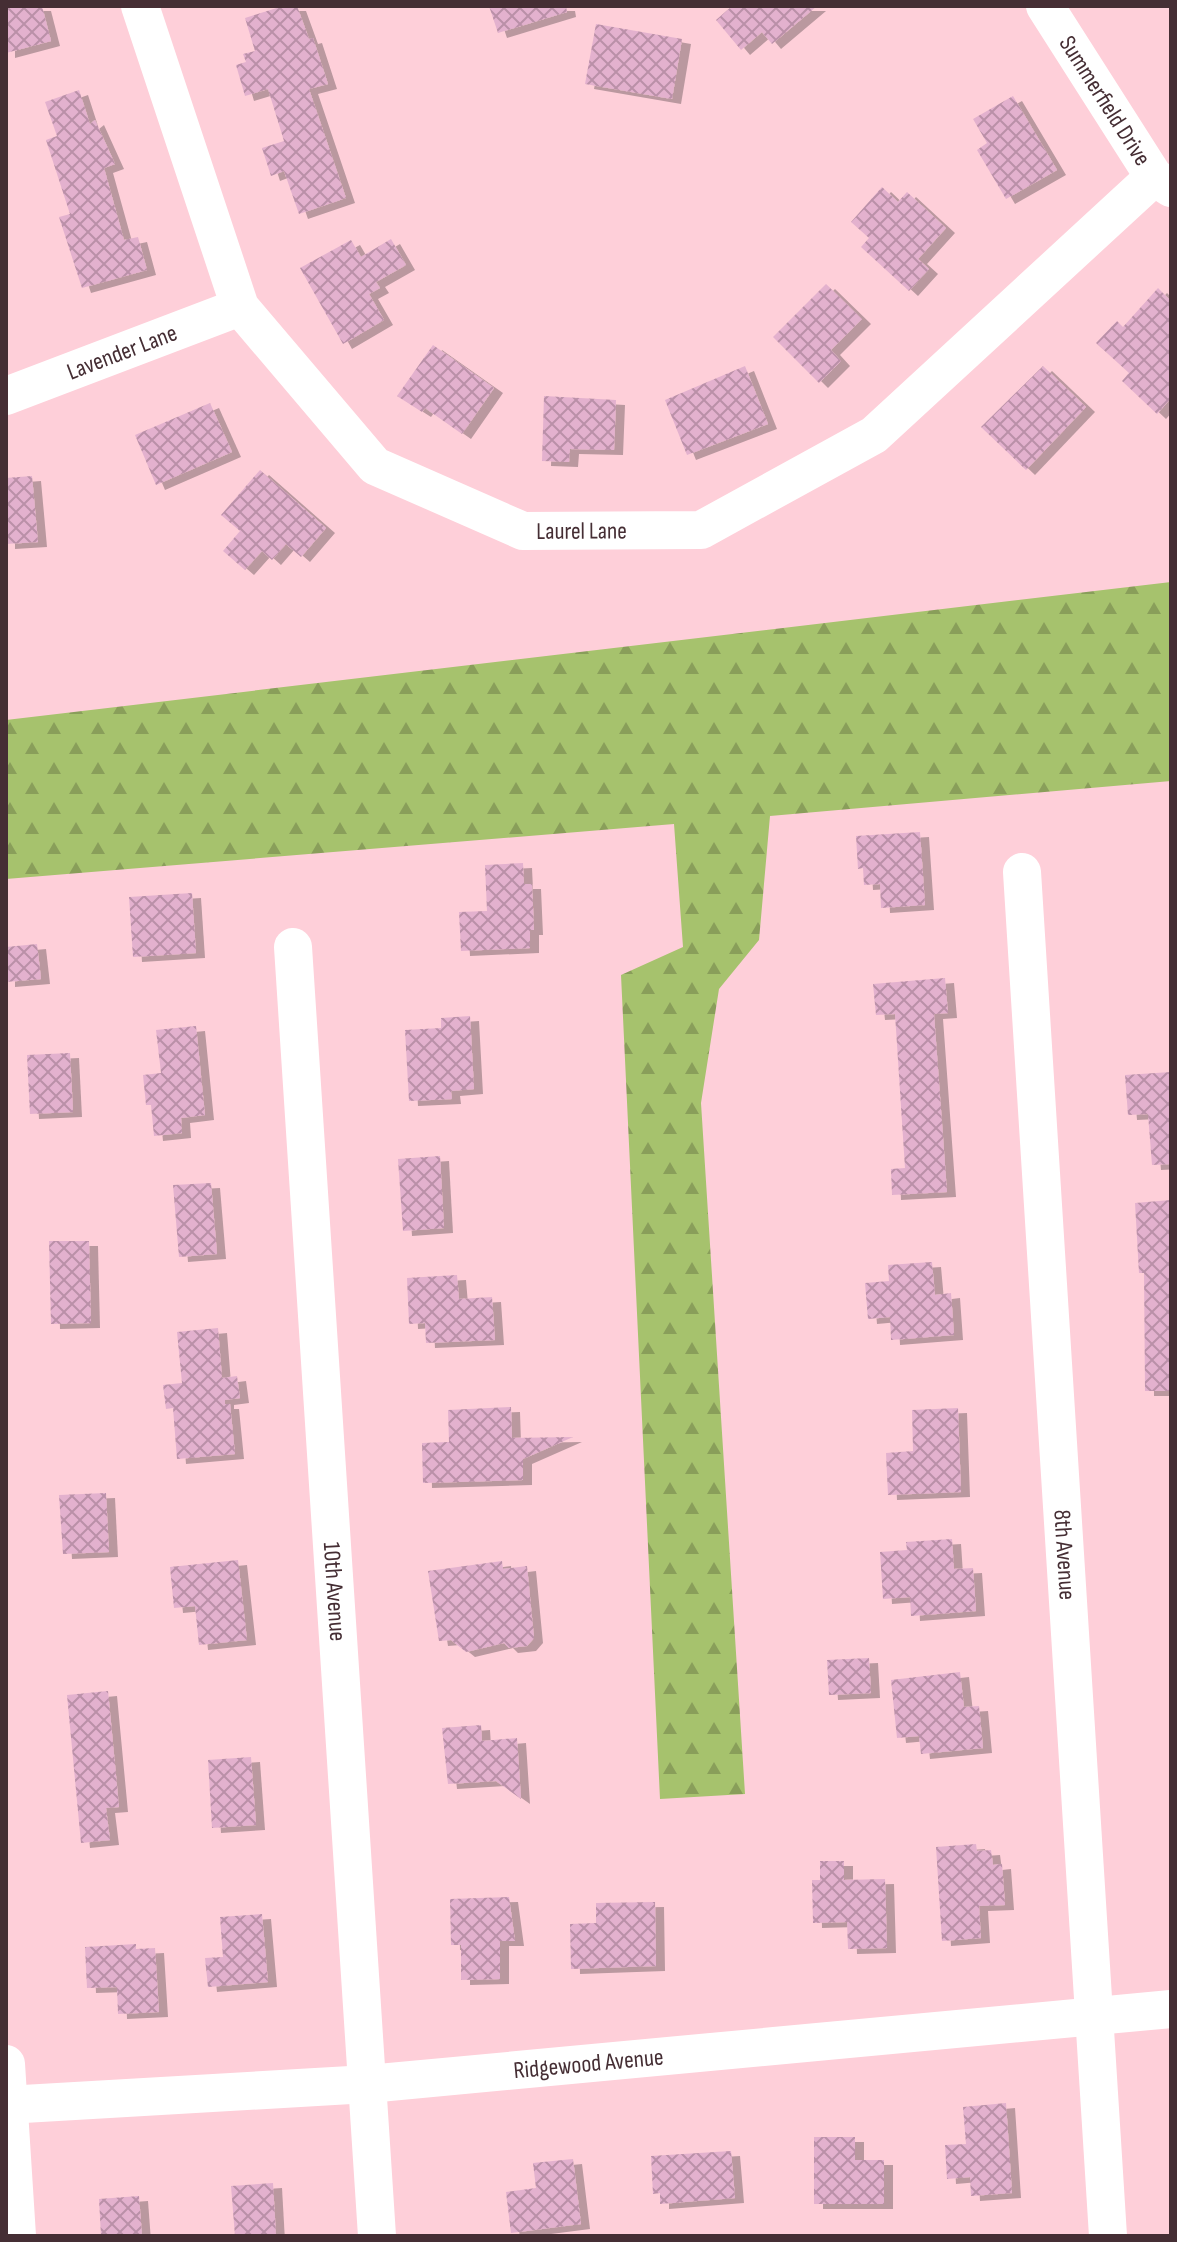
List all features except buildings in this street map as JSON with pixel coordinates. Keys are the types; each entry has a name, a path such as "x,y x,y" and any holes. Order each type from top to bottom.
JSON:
{"street":[{"name":"Laurel Lane","path":"140,6 240,307 375,466 523,531 701,530 874,435 1162,182"},
{"name":"Summerfield Drive","path":"1045,6 1162,182"},
{"name":"Lavender Lane","path":"6,396 240,307"},
{"name":"8th Avenue","path":"1022,872 1108,2236"},
{"name":"10th Avenue","path":"293,947 377,2236"},
{"name":"Ridgewood Avenue","path":"8,2105 368,2084 1171,2009"},
{"path":"6,2064 17,2236"}],"green space":[{"path":"1171,582 1171,781 770,816 759,940 719,989 701,1103 745,1794 660,1799 621,975 683,947 674,824 6,879 6,720"}]}
